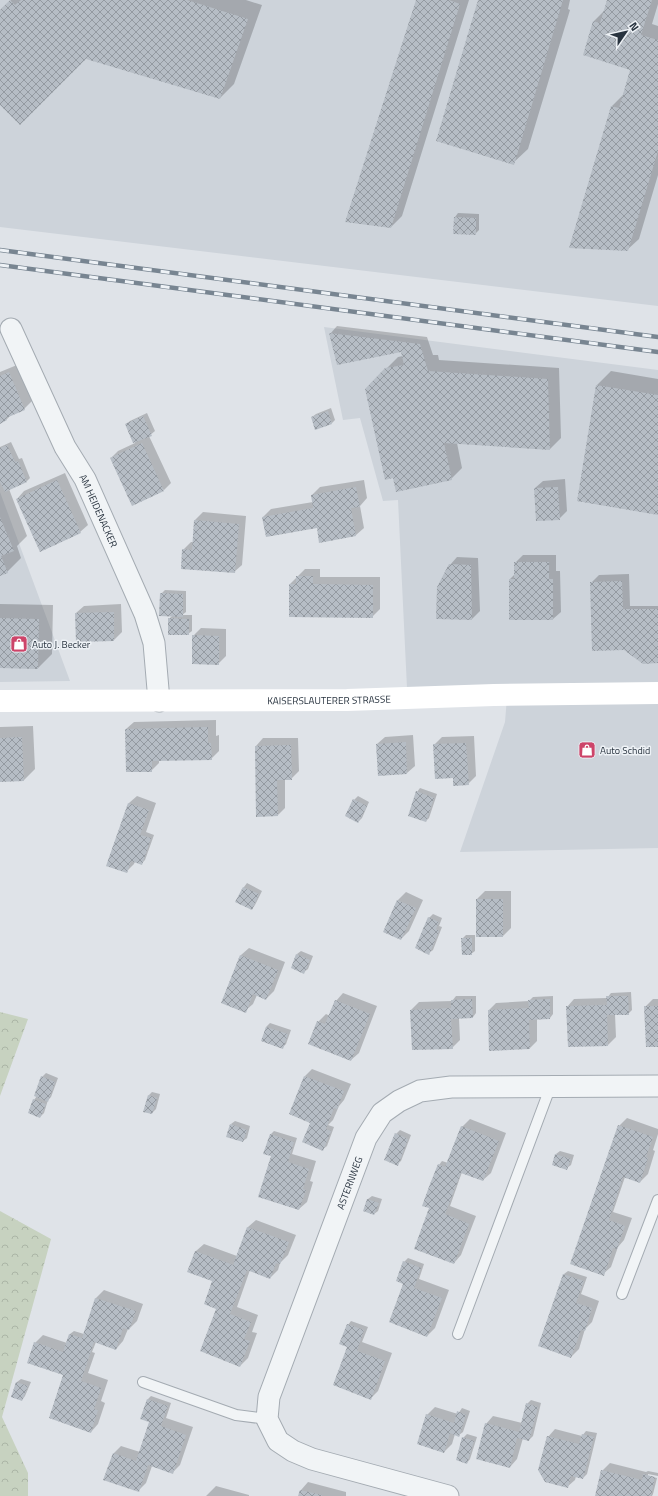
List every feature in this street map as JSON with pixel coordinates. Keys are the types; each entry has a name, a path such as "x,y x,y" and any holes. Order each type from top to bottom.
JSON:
{"main road":[{"name":"KAISERSLAUTERER STRASSE","path":"0,701 347,700 494,695 658,693"}],"street":[{"name":"AM HEIDENACKER","path":"11,329 65,447 85,478 145,614 154,643 159,701"},
{"name":"ASTERNWEG","path":"267,1419 269,1397 366,1138 382,1113 399,1101 420,1091 451,1087 550,1088 658,1086"},
{"path":"267,1419 278,1441 293,1451 312,1459 448,1496"}],"lane":[{"path":"458,1334 550,1088"},
{"path":"622,1294 658,1200"},
{"path":"143,1382 236,1415 267,1419"}],"shaded area":[{"path":"0,0 658,0 658,306 0,227"},
{"path":"324,327 658,370 658,848 460,852 505,722 508,685 407,688 398,500 383,501 360,418 343,420"},
{"path":"0,492 70,681 0,682"}],"green space":[{"path":"0,1012 28,1019 0,1096"},
{"path":"0,1211 51,1239 2,1417 28,1473 28,1496 0,1496"}],"building":[{"path":"10,0 15,5 21,0 187,0 248,19 220,99 86,59 20,125 0,105 0,10"},
{"path":"416,0 449,0 460,4 391,228 345,222"},
{"path":"478,0 563,0 514,165 436,141"},
{"path":"607,0 652,0 641,35 658,40 658,151 628,251 569,248 611,106 619,108 630,70 583,55 593,21 600,23"},
{"path":"454,217 476,218 476,235 453,234"},
{"path":"329,333 420,344 428,371 548,379 550,450 444,443 452,480 396,492 393,478 385,480 365,389 385,368 404,365 401,352 337,365"},
{"path":"9,372 25,410 6,418 7,420 0,424 0,376"},
{"path":"596,385 658,395 658,515 577,501"},
{"path":"328,411 332,424 315,430 311,417"},
{"path":"143,416 152,436 133,443 125,424"},
{"path":"142,443 164,491 132,506 110,458"},
{"path":"7,445 15,462 18,461 27,482 5,492 0,482 0,448"},
{"path":"57,480 81,533 40,552 16,499"},
{"path":"356,487 360,507 351,508 356,536 319,543 317,528 266,537 262,517 313,508 311,495"},
{"path":"558,487 560,520 536,521 534,488"},
{"path":"0,517 14,551 1,556 8,573 0,576"},
{"path":"194,520 239,524 235,573 181,569 182,549 192,550"},
{"path":"514,562 549,562 549,579 553,579 553,620 509,620 509,579 514,579"},
{"path":"449,564 471,565 472,620 436,619 437,587"},
{"path":"296,576 313,576 313,584 373,585 373,618 289,617 289,584 296,584"},
{"path":"622,581 623,609 658,609 658,663 643,664 624,650 592,651 590,582"},
{"path":"160,593 183,594 183,617 159,616"},
{"path":"114,612 114,641 76,642 75,613"},
{"name":"Auto J. Becker","path":"0,618 39,619 38,669 0,668"},
{"path":"168,618 189,619 189,635 168,635"},
{"path":"192,635 219,636 219,665 192,664"},
{"path":"208,727 208,743 211,743 212,760 152,761 152,772 126,772 125,729"},
{"path":"22,737 24,781 0,782 0,738"},
{"path":"406,742 407,774 378,776 376,744"},
{"path":"466,743 469,785 453,786 453,778 435,779 433,744"},
{"path":"291,745 292,780 277,780 278,816 256,817 255,746"},
{"path":"416,791 434,798 426,822 408,816"},
{"path":"353,799 367,806 358,823 345,816"},
{"path":"128,803 149,810 140,835 151,838 142,865 131,861 127,873 106,866"},
{"path":"243,887 259,894 252,910 235,902"},
{"path":"476,899 503,899 503,937 476,937"},
{"path":"397,900 416,908 401,940 383,932"},
{"path":"428,917 439,922 436,929 439,931 429,955 415,948"},
{"path":"461,938 472,938 472,955 462,955"},
{"path":"296,954 310,960 304,974 291,968"},
{"path":"240,955 278,970 266,1000 253,994 246,1013 221,1003"},
{"path":"606,996 628,996 629,1015 607,1015 608,1046 568,1047 566,1006 607,1005"},
{"path":"472,999 473,1018 451,1019 453,1049 412,1050 410,1010 451,1008 451,1000"},
{"path":"550,999 550,1019 529,1020 530,1049 489,1051 488,1010 529,1008 528,1000"},
{"path":"335,1000 370,1014 351,1061 308,1044 317,1021 325,1024"},
{"path":"644,1006 658,1006 658,1047 646,1047"},
{"path":"266,1027 288,1034 283,1049 261,1041"},
{"path":"41,1076 55,1082 48,1102 34,1096"},
{"path":"304,1076 344,1091 337,1109 334,1108 326,1129 331,1131 323,1151 302,1142 310,1123 289,1114"},
{"path":"148,1095 157,1098 152,1114 143,1112"},
{"path":"33,1099 46,1104 40,1118 28,1113"},
{"path":"230,1124 247,1130 243,1142 226,1137"},
{"path":"618,1125 653,1137 646,1157 648,1158 640,1183 623,1177 609,1220 625,1226 617,1249 613,1248 604,1276 570,1264"},
{"path":"461,1126 499,1141 483,1181 461,1173 445,1214 469,1224 454,1264 414,1249 429,1208 422,1206 430,1184 438,1164 445,1167"},
{"path":"395,1133 408,1139 398,1166 384,1160"},
{"path":"270,1134 294,1142 288,1162 309,1169 303,1189 306,1190 299,1210 258,1197 271,1156 263,1154"},
{"path":"555,1154 571,1159 567,1170 552,1165"},
{"path":"367,1199 379,1203 374,1215 363,1211"},
{"path":"247,1227 289,1242 280,1264 276,1263 270,1279 247,1270 230,1314 251,1322 244,1339 250,1341 240,1367 200,1351 216,1309 204,1304 212,1281 187,1272 195,1251 233,1265"},
{"path":"403,1261 421,1268 414,1288 442,1298 427,1337 389,1322 403,1284 396,1281"},
{"path":"563,1274 584,1281 576,1303 592,1308 585,1331 581,1330 571,1358 538,1346"},
{"path":"95,1298 136,1311 129,1330 123,1328 116,1350 94,1342 81,1381 101,1388 94,1409 98,1410 91,1433 49,1418 63,1375 27,1363 34,1342 63,1352 69,1334 82,1338"},
{"path":"347,1324 364,1330 357,1351 385,1361 371,1400 333,1385 347,1347 339,1344"},
{"path":"16,1382 28,1386 22,1401 11,1397"},
{"path":"147,1399 168,1406 161,1426 186,1435 173,1474 148,1465 139,1492 103,1480 113,1453 136,1461 149,1422 140,1419"},
{"path":"526,1403 538,1407 529,1441 517,1438 510,1468 476,1459 485,1423 519,1432"},
{"path":"457,1411 466,1415 459,1437 450,1433 444,1453 417,1444 426,1414 454,1423"},
{"path":"582,1434 594,1437 583,1479 571,1476 568,1488 545,1482 538,1470 547,1436 579,1444"},
{"path":"462,1437 474,1441 467,1464 456,1460"},
{"path":"601,1470 642,1480 643,1474 655,1477 651,1496 595,1496"},
{"path":"300,1490 322,1495 322,1496 298,1496"}],"railway":[{"path":"0,250 658,337"},
{"path":"0,265 658,352"}],"place":[{"name":"Auto J. Becker","path":"19,644"},
{"name":"Auto Schdid","path":"587,750"}]}
